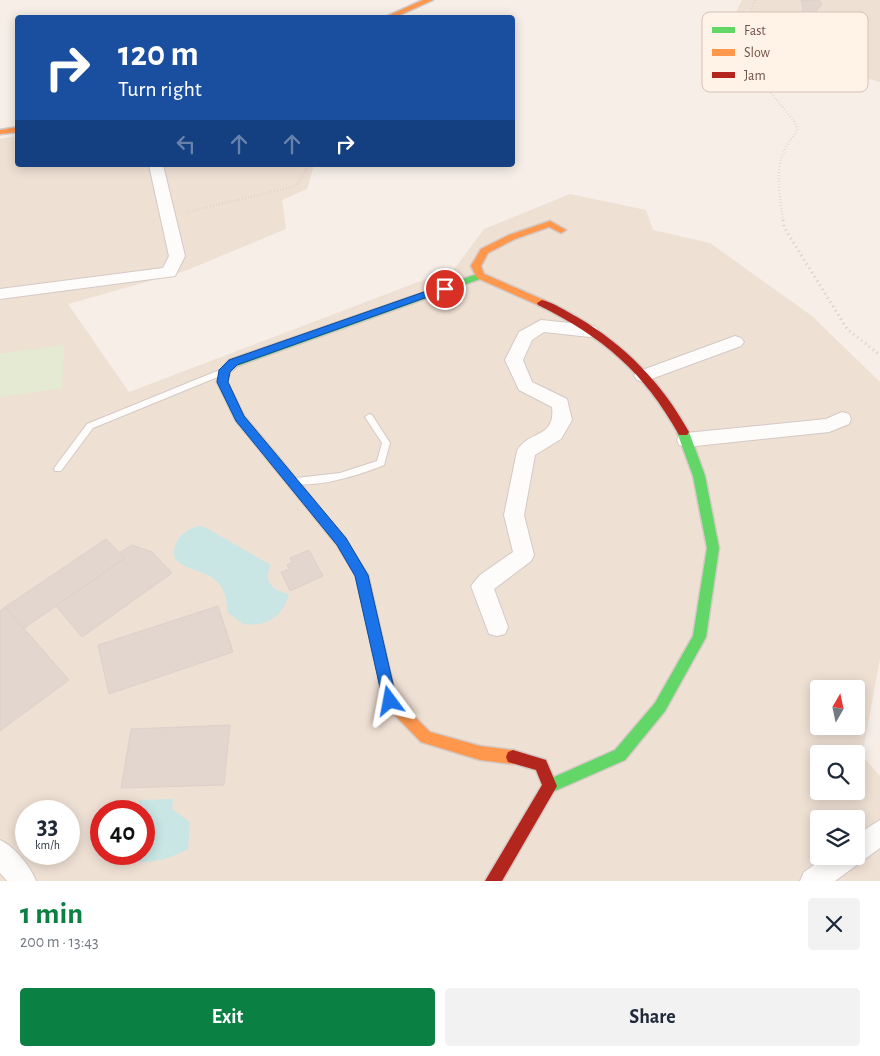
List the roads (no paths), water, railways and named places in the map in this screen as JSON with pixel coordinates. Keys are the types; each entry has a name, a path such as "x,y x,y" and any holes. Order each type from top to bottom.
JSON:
{"street":[{"path":"393,15 429,0"},
{"path":"0,132 15,130"},
{"path":"0,294 169,272 177,256 156,167"},
{"path":"480,276 476,266 484,251 512,237 550,224 561,230"},
{"path":"493,881 550,786 620,755 660,707 699,637 713,548 699,476 682,429 656,388 614,348 562,312 480,276 233,363 225,370 222,382 240,418 341,542 362,575 390,701 426,737 480,753 517,758 541,765 550,786"},
{"path":"497,627 482,586 498,572 524,555 514,516 526,451 554,434 563,420 561,404 525,386 514,360 524,336 541,326 590,331"},
{"path":"643,376 735,342"},
{"path":"686,440 829,425 842,419"},
{"path":"865,844 880,832"},
{"path":"0,853 23,881"},
{"path":"813,881 836,865"}],"lane":[{"path":"58,469 90,426 225,370"},
{"path":"291,481 323,480 358,473 381,463 386,442 369,417"}],"water":[{"path":"203,526 271,565 268,576 271,584 283,593 289,594 283,609 273,619 259,624 243,624 228,613 223,590 214,579 180,564 175,559 175,547 181,536 191,529"},
{"path":"173,799 172,809 190,822 188,849 179,854 155,861 155,800 139,800"}]}
